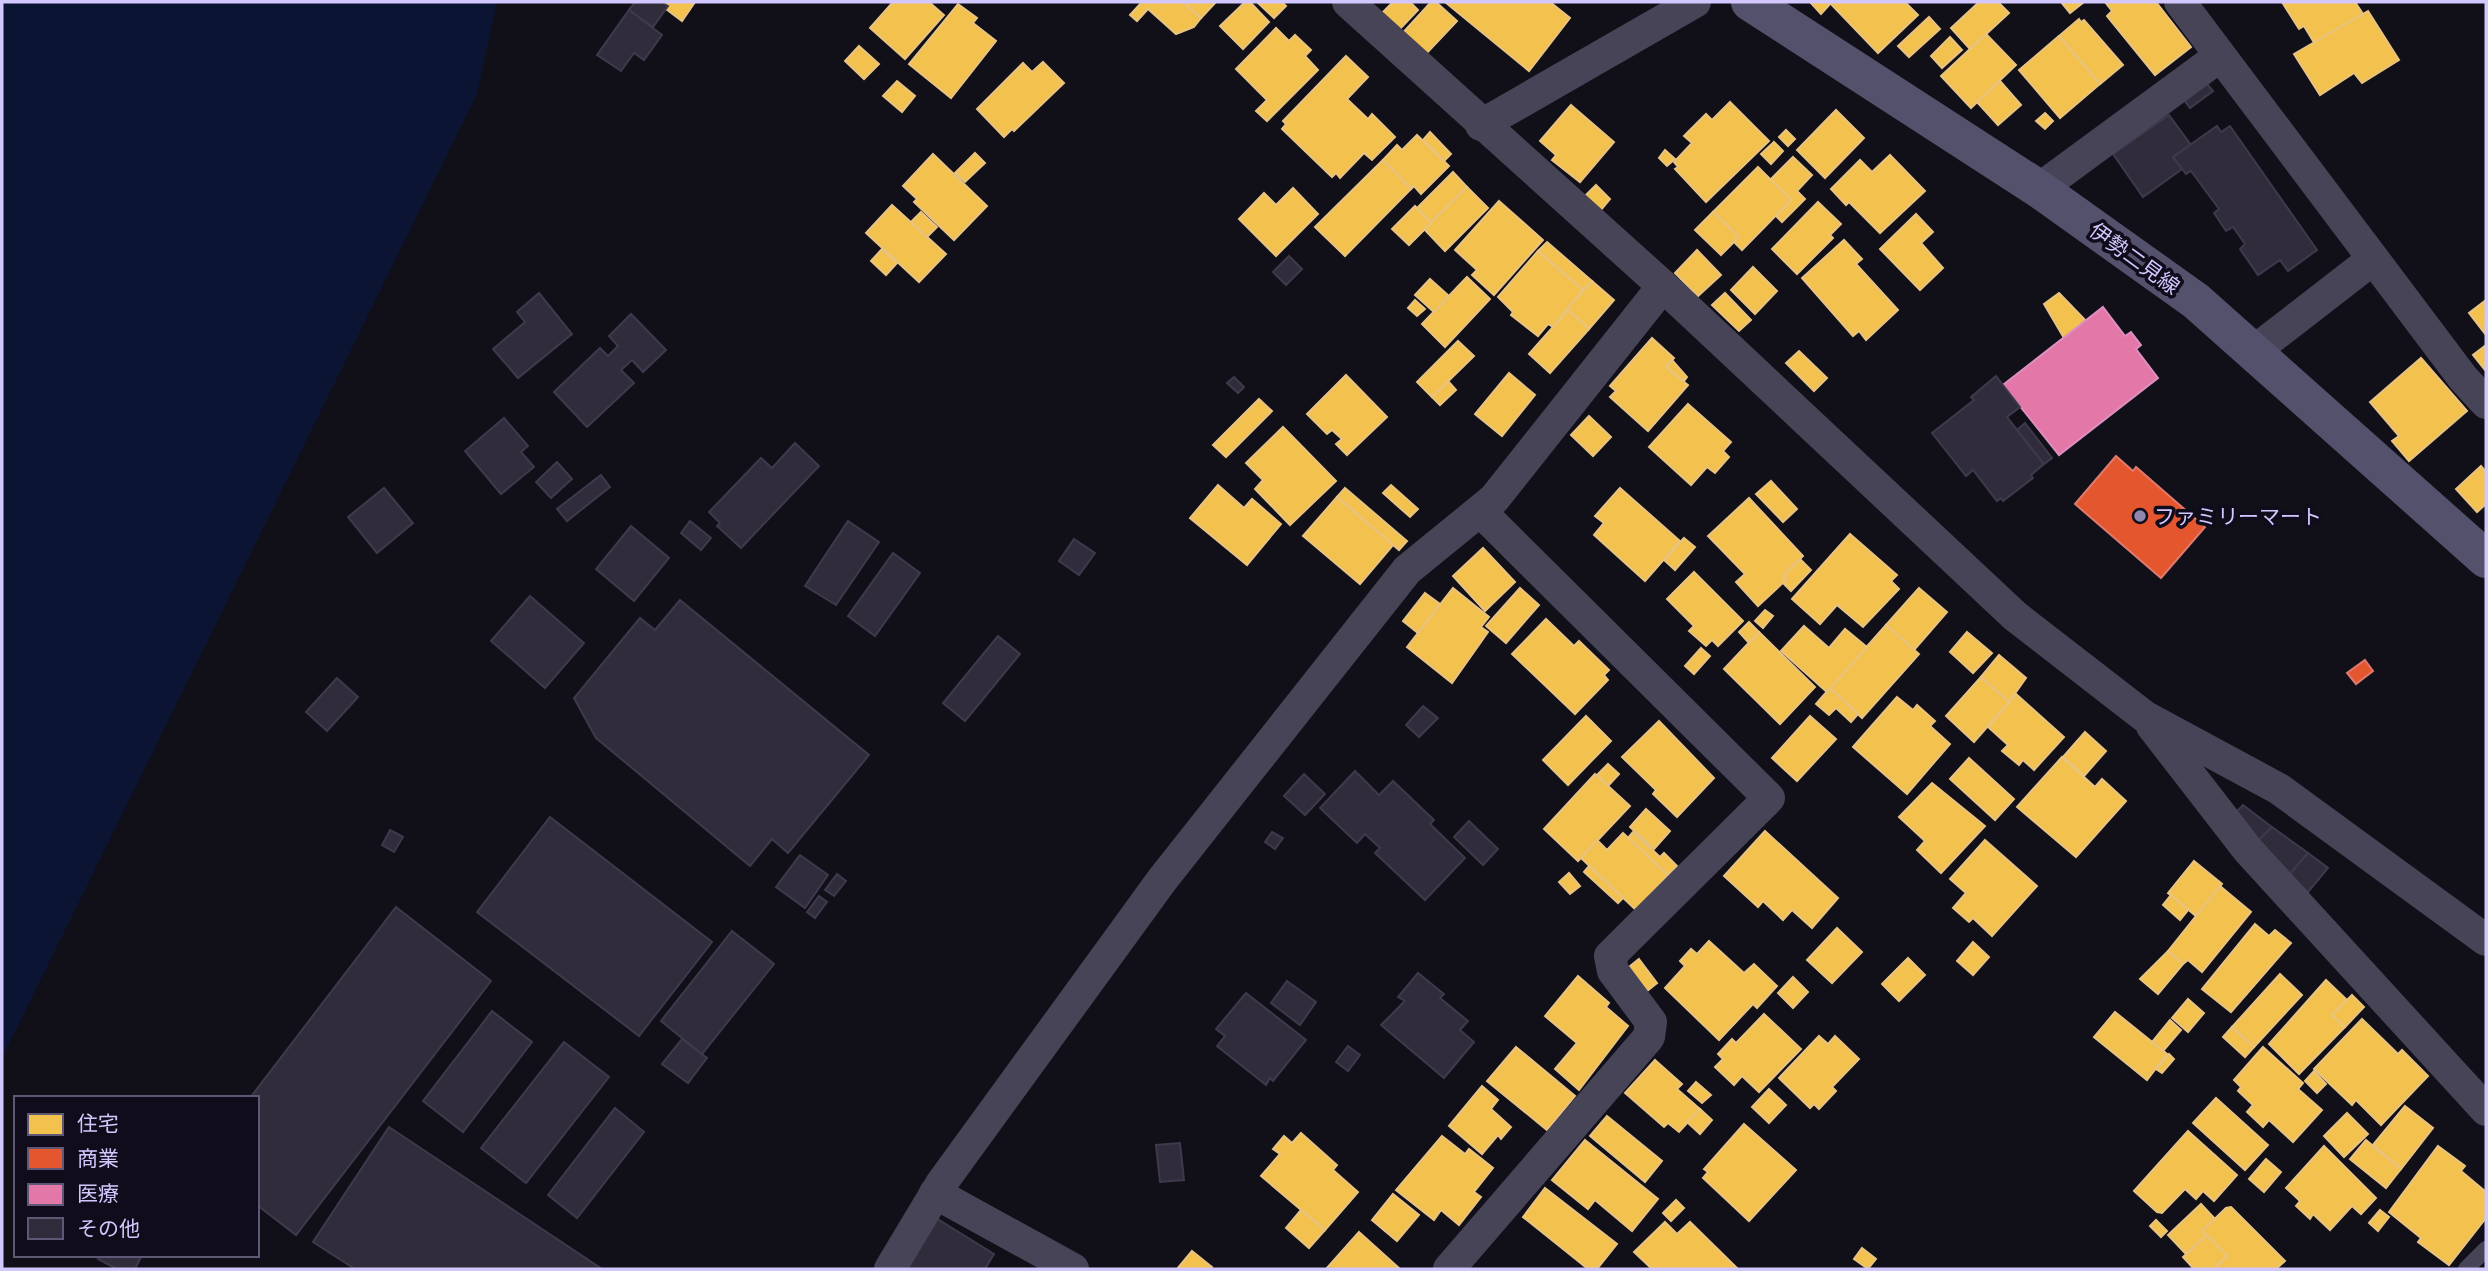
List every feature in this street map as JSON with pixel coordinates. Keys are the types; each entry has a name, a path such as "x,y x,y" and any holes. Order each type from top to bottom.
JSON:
{"main road":[{"name":"伊勢二見線","path":"1750,2 2039,189 2196,301 2482,548"}],"street":[{"path":"1348,2 1481,125 1663,286 2015,616 2144,716 2279,789 2486,940"},
{"path":"1481,125 1695,2"},
{"path":"2180,2 2463,378 2486,403"},
{"path":"2039,189 2221,56"},
{"path":"2253,352 2373,259"},
{"path":"890,1269 935,1193 1162,880 1406,570 1494,499 1663,286"},
{"path":"1449,1269 1649,1037 1651,1022 1613,971 1610,956 1769,798 1480,511"},
{"path":"2144,716 2248,850 2486,1110"},
{"path":"935,1193 1073,1269"}],"lane":[{"path":"2466,1269 2486,1249"}],"water":[{"path":"2,2 497,2 477,94 2,1058"}],"building: 住宅":[{"path":"661,2 695,2 682,21"},
{"path":"893,2 929,2 944,15 905,59 870,28"},
{"path":"1142,2 1183,2 1201,18 1194,27 1176,34 1148,9 1137,21 1130,15"},
{"path":"1183,2 1216,2 1201,18"},
{"path":"1245,2 1250,2 1269,22 1243,49 1220,26"},
{"path":"1257,2 1282,2 1286,6 1274,18"},
{"path":"1393,2 1410,2 1418,10 1396,33 1379,16"},
{"path":"1431,2 1436,2 1457,21 1422,58 1399,37"},
{"path":"1445,2 1550,2 1570,18 1529,71"},
{"path":"1810,2 1829,2 1830,4 1821,14"},
{"path":"1829,2 1905,2 1918,15 1878,53"},
{"path":"1979,2 1998,2 2009,13 1970,49 1951,28"},
{"path":"2061,2 2084,2 2070,13"},
{"path":"2105,2 2156,2 2191,47 2155,75 2107,16 2112,11"},
{"path":"2282,2 2355,2 2363,14 2315,44 2304,26 2299,29"},
{"path":"958,4 977,18 973,23 996,41 951,98 909,64"},
{"path":"2368,11 2399,60 2362,83 2354,73 2320,95 2294,54"},
{"path":"1929,17 1940,29 1909,57 1898,46"},
{"path":"2079,19 2081,22 2084,20 2123,65 2100,84 2059,36"},
{"path":"1276,28 1289,41 1295,35 1311,50 1305,56 1318,70 1267,121 1256,111 1267,100 1236,69"},
{"path":"1986,34 2016,65 1971,108 1941,76"},
{"path":"2059,36 2100,84 2060,118 2019,70"},
{"path":"1950,37 1962,50 1942,68 1931,56"},
{"path":"859,46 879,64 864,79 845,61"},
{"path":"1346,56 1368,77 1347,99 1368,119 1372,114 1395,137 1372,160 1364,153 1340,178 1336,173 1332,177 1282,129 1286,124 1283,121"},
{"path":"1043,62 1064,83 1014,131 1012,129 1004,137 977,109 1023,63 1032,72"},
{"path":"897,81 915,96 902,112 883,96"},
{"path":"2000,81 2021,105 1998,125 1977,102"},
{"path":"1730,102 1769,141 1706,202 1675,169 1678,167 1674,162 1692,143 1684,136 1706,114 1712,120"},
{"path":"1571,105 1614,142 1580,182 1552,160 1556,155 1540,141"},
{"path":"1836,110 1864,138 1825,178 1797,150"},
{"path":"2045,113 2053,121 2045,129 2036,121"},
{"path":"1786,130 1795,139 1788,146 1779,137"},
{"path":"1430,132 1451,154 1444,161 1423,140"},
{"path":"1417,135 1449,166 1421,194 1414,186 1411,189 1383,160 1397,145 1402,150"},
{"path":"1774,142 1783,151 1771,164 1761,154"},
{"path":"1665,150 1675,159 1667,166 1659,158"},
{"path":"975,153 985,163 965,182 955,173"},
{"path":"933,154 987,206 954,240 914,202 917,199 903,186"},
{"path":"1890,155 1925,191 1880,233 1849,202 1846,205 1831,189 1860,160 1872,172"},
{"path":"1793,157 1812,175 1797,191 1805,199 1782,222 1776,216 1791,200 1770,180"},
{"path":"1383,160 1411,189 1345,256 1315,227"},
{"path":"1758,167 1791,200 1742,250 1734,242 1739,237 1713,212"},
{"path":"1453,172 1467,187 1431,223 1417,208"},
{"path":"1596,185 1610,199 1600,211 1584,197"},
{"path":"1467,187 1488,208 1445,251 1424,229"},
{"path":"1293,188 1318,214 1276,256 1239,219 1264,193 1276,205"},
{"path":"1499,201 1543,240 1494,295 1472,275 1477,270 1455,250"},
{"path":"1818,202 1841,224 1830,235 1833,238 1797,274 1772,249"},
{"path":"892,205 946,254 919,282 866,233"},
{"path":"1415,206 1431,223 1409,245 1392,229"},
{"path":"921,212 937,227 927,237 911,222"},
{"path":"1713,212 1739,237 1721,255 1695,230"},
{"path":"1916,214 1933,232 1921,243 1943,268 1920,290 1880,249"},
{"path":"1844,240 1862,259 1856,264 1898,310 1866,340 1859,331 1853,336 1802,278"},
{"path":"1547,242 1592,281 1583,290 1538,251"},
{"path":"882,249 897,263 886,275 871,261"},
{"path":"1697,250 1721,275 1698,296 1675,273"},
{"path":"1538,251 1583,290 1553,327 1548,324 1538,336 1511,315 1513,312 1498,297"},
{"path":"1753,267 1777,291 1755,314 1731,290"},
{"path":"1467,277 1490,299 1445,347 1422,324"},
{"path":"1430,279 1449,296 1434,312 1415,295"},
{"path":"1592,281 1614,300 1589,329 1567,309"},
{"path":"1725,293 1751,320 1739,331 1712,305"},
{"path":"2059,293 2086,321 2064,338 2044,304"},
{"path":"1415,300 1425,309 1417,316 1408,308"},
{"path":"2486,300 2486,335 2469,313"},
{"path":"1568,310 1589,329 1550,373 1529,354"},
{"path":"1652,338 1674,358 1666,367 1688,385 1648,431 1610,397 1616,391 1610,386"},
{"path":"1458,341 1474,356 1432,397 1417,382"},
{"path":"2486,345 2486,370 2485,370 2473,355"},
{"path":"1799,351 1827,378 1814,391 1786,363"},
{"path":"2421,358 2467,411 2409,461 2392,441 2399,436 2370,402"},
{"path":"1672,360 1687,377 1684,381 1666,367"},
{"path":"1509,373 1535,395 1502,436 1475,414"},
{"path":"1346,375 1387,417 1347,455 1336,444 1342,439 1332,430 1327,434 1307,414"},
{"path":"1448,381 1456,390 1440,405 1432,397"},
{"path":"1259,399 1272,411 1226,457 1213,445"},
{"path":"1688,404 1731,442 1723,451 1729,457 1715,473 1707,467 1691,485 1649,447"},
{"path":"1589,416 1611,437 1593,456 1571,435"},
{"path":"1283,427 1336,481 1290,525 1255,489 1263,480 1246,463"},
{"path":"2481,466 2486,472 2486,504 2477,512 2456,489"},
{"path":"1771,481 1797,509 1783,522 1756,494"},
{"path":"1218,485 1244,508 1252,499 1281,524 1247,565 1190,518"},
{"path":"1391,485 1418,509 1410,517 1383,493"},
{"path":"1345,488 1407,541 1399,550 1337,497"},
{"path":"1620,488 1680,541 1645,581 1594,535 1604,523 1595,516"},
{"path":"1337,497 1393,545 1360,584 1303,536"},
{"path":"1749,498 1803,556 1783,576 1787,579 1758,606 1736,582 1745,574 1708,536"},
{"path":"1850,534 1897,575 1891,581 1899,589 1863,627 1837,605 1820,624 1792,599"},
{"path":"1684,538 1695,547 1675,570 1664,560"},
{"path":"1483,548 1515,582 1485,611 1453,576"},
{"path":"1800,559 1811,570 1791,591 1783,583 1787,579 1783,576"},
{"path":"1694,572 1743,621 1718,646 1712,640 1706,646 1689,631 1694,626 1667,599"},
{"path":"1453,588 1489,617 1481,627 1488,632 1452,683 1407,647"},
{"path":"1520,588 1539,605 1506,643 1486,626"},
{"path":"1919,588 1947,612 1914,650 1886,625"},
{"path":"1425,593 1440,604 1418,633 1403,621"},
{"path":"1765,610 1773,616 1763,628 1755,621"},
{"path":"1546,619 1574,646 1579,641 1609,670 1604,675 1608,680 1575,714 1512,654"},
{"path":"1749,622 1759,632 1749,643 1739,632"},
{"path":"1886,625 1919,654 1862,718 1830,688"},
{"path":"1804,626 1829,648 1845,629 1867,647 1827,692 1781,651"},
{"path":"1759,632 1815,687 1780,724 1724,669"},
{"path":"1967,632 1992,653 1973,673 1950,652"},
{"path":"1701,648 1710,656 1694,674 1685,666"},
{"path":"1999,655 2026,678 2009,702 1981,677"},
{"path":"1981,677 2009,702 1974,742 1946,716"},
{"path":"1830,688 1858,714 1851,722 1836,708 1829,715 1816,704"},
{"path":"2016,694 2064,737 2034,770 2023,760 2019,765 2002,751 2008,745 1988,727"},
{"path":"1897,697 1913,710 1917,705 1935,721 1930,726 1950,744 1907,794 1853,747"},
{"path":"1586,716 1611,741 1568,785 1543,760"},
{"path":"1810,716 1836,739 1797,781 1772,758"},
{"path":"1659,721 1714,778 1677,817 1653,794 1656,790 1622,757"},
{"path":"2085,732 2106,751 2084,776 2063,757"},
{"path":"2062,757 2095,787 2102,779 2126,801 2076,857 2017,807"},
{"path":"1969,758 2014,799 1995,820 1950,779"},
{"path":"1608,764 1619,774 1608,786 1597,775"},
{"path":"1595,774 1630,806 1578,861 1544,829"},
{"path":"1932,783 1985,826 1941,873 1917,850 1925,841 1899,817"},
{"path":"1646,809 1670,831 1654,849 1630,827"},
{"path":"1765,831 1838,898 1812,928 1792,910 1783,920 1763,901 1758,907 1724,876"},
{"path":"1633,832 1660,857 1664,853 1677,866 1668,875 1628,838"},
{"path":"1623,833 1668,875 1636,910 1581,858 1597,840 1607,850"},
{"path":"1985,840 2037,886 1992,936 1973,918 1969,922 1953,908 1966,893 1950,879"},
{"path":"2194,861 2222,884 2196,916 2168,893"},
{"path":"1589,866 1623,898 1618,903 1584,872"},
{"path":"1569,873 1580,886 1570,894 1559,882"},
{"path":"2220,886 2251,912 2202,972 2188,960 2183,964 2168,951"},
{"path":"2171,895 2188,910 2180,920 2163,905"},
{"path":"2255,924 2269,936 2275,930 2291,943 2231,1012 2202,989"},
{"path":"1837,928 1862,952 1832,983 1807,960"},
{"path":"1709,941 1744,973 1754,964 1777,986 1757,1008 1753,1004 1719,1040 1665,988 1685,966 1680,961 1691,949 1697,954"},
{"path":"1973,942 1989,957 1973,975 1957,961"},
{"path":"2168,951 2183,964 2158,994 2140,979"},
{"path":"1908,958 1925,975 1899,1001 1882,984"},
{"path":"1639,959 1657,983 1647,991 1629,967"},
{"path":"2280,974 2302,995 2254,1047 2232,1027"},
{"path":"1578,976 1609,1003 1606,1007 1628,1026 1579,1090 1555,1069 1577,1043 1545,1016"},
{"path":"1793,977 1808,992 1793,1008 1778,993"},
{"path":"2326,980 2347,1000 2332,1015 2345,1027 2299,1074 2269,1044"},
{"path":"2352,995 2364,1007 2345,1027 2332,1015"},
{"path":"2188,999 2204,1013 2188,1032 2172,1018"},
{"path":"2115,1012 2167,1054 2147,1080 2094,1037"},
{"path":"1764,1014 1801,1049 1759,1092 1742,1076 1734,1085 1715,1067 1723,1059 1718,1054 1732,1039 1736,1043"},
{"path":"2362,1019 2398,1054 2402,1050 2428,1076 2381,1125 2356,1100 2352,1105 2314,1069"},
{"path":"2170,1020 2181,1030 2163,1051 2152,1042"},
{"path":"2232,1027 2254,1047 2245,1057 2223,1037"},
{"path":"1819,1036 1828,1044 1835,1036 1859,1059 1832,1087 1836,1091 1819,1109 1814,1104 1810,1108 1779,1078"},
{"path":"1516,1047 1575,1096 1547,1130 1487,1081"},
{"path":"2263,1047 2303,1083 2298,1089 2322,1110 2293,1142 2269,1120 2263,1127 2247,1112 2253,1105 2238,1091 2241,1087 2234,1080"},
{"path":"2169,1054 2174,1059 2162,1073 2156,1069"},
{"path":"1655,1060 1682,1084 1677,1089 1700,1109 1679,1132 1668,1123 1664,1127 1625,1093"},
{"path":"2314,1071 2326,1084 2317,1093 2305,1081"},
{"path":"1696,1082 1711,1095 1702,1103 1688,1091"},
{"path":"1482,1086 1498,1100 1491,1109 1511,1127 1501,1139 1498,1135 1482,1154 1449,1126"},
{"path":"1769,1089 1786,1105 1769,1123 1752,1107"},
{"path":"2216,1098 2268,1145 2245,1170 2193,1123"},
{"path":"2405,1106 2433,1128 2401,1169 2373,1145"},
{"path":"1700,1109 1712,1120 1700,1134 1687,1122"},
{"path":"2347,1113 2368,1134 2344,1157 2324,1136"},
{"path":"1607,1116 1662,1161 1645,1182 1590,1136"},
{"path":"1744,1124 1796,1170 1749,1221 1703,1178 1708,1172 1704,1169"},
{"path":"2188,1131 2237,1175 2214,1201 2203,1191 2196,1199 2185,1189 2162,1213 2157,1212 2134,1191"},
{"path":"1301,1133 1337,1165 1333,1170 1358,1192 1325,1230 1261,1176 1280,1154 1273,1149 1284,1136 1292,1143"},
{"path":"1442,1136 1465,1154 1469,1149 1493,1168 1474,1192 1481,1197 1459,1225 1441,1210 1434,1220 1396,1190"},
{"path":"1585,1140 1658,1199 1632,1231 1595,1200 1588,1209 1552,1180"},
{"path":"2366,1140 2401,1169 2386,1188 2350,1159"},
{"path":"2324,1146 2376,1198 2361,1214 2352,1206 2330,1230 2313,1214 2310,1219 2296,1206 2300,1201 2286,1188"},
{"path":"2438,1146 2465,1166 2461,1171 2486,1192 2486,1218 2449,1265 2418,1242 2421,1238 2389,1212"},
{"path":"2266,1159 2281,1172 2264,1192 2249,1179"},
{"path":"1545,1188 1617,1244 1597,1269 1588,1269 1523,1217"},
{"path":"1393,1194 1419,1215 1397,1241 1372,1220"},
{"path":"1676,1200 1684,1208 1671,1221 1663,1213"},
{"path":"2201,1204 2215,1219 2202,1231 2207,1235 2186,1254 2168,1235"},
{"path":"2231,1207 2285,1261 2276,1269 2214,1269 2227,1256 2202,1231 2226,1208"},
{"path":"1301,1210 1325,1230 1309,1248 1286,1228"},
{"path":"2380,1210 2389,1217 2378,1231 2369,1223"},
{"path":"2156,1220 2167,1231 2161,1237 2150,1226"},
{"path":"1665,1222 1677,1234 1690,1222 1738,1269 1652,1269 1634,1252"},
{"path":"1359,1232 1400,1269 1326,1269"},
{"path":"2207,1235 2227,1256 2214,1269 2194,1269 2183,1257"},
{"path":"1862,1248 1876,1259 1868,1269 1854,1259"},
{"path":"1192,1251 1212,1267 1177,1269"}],"building: 商業":[{"name":"ファミリーマート","path":"2116,456 2133,471 2136,467 2205,527 2161,578 2075,504"},
{"path":"2365,660 2373,671 2356,684 2347,673"}],"building: 医療":[{"path":"2103,307 2125,336 2131,332 2141,345 2136,349 2158,378 2059,455 2003,385"}],"building: その他":[{"path":"635,2 661,2 668,6 653,27 629,10"},
{"path":"629,10 662,35 644,60 634,53 621,71 597,55"},
{"path":"2206,83 2213,91 2190,108 2184,100"},
{"path":"2169,115 2191,145 2173,157 2182,169 2143,197 2113,154"},
{"path":"2217,126 2221,132 2230,126 2317,250 2288,271 2280,260 2258,275 2240,249 2245,244 2233,227 2226,231 2214,213 2219,209 2191,171 2186,174 2173,157"},
{"path":"1289,256 1302,269 1286,285 1273,272"},
{"path":"539,293 572,334 518,378 493,349 525,322 517,312"},
{"path":"631,314 666,350 643,372 632,360 621,370 634,383 587,427 554,392 600,348 608,356 618,346 609,336"},
{"path":"1996,376 2020,407 2007,417 2044,464 2031,475 2033,478 2003,501 2001,498 1997,501 1973,470 1966,476 1932,433 1974,400 1971,397"},
{"path":"1234,377 1244,387 1238,393 1227,383"},
{"path":"504,418 528,446 521,452 534,467 501,494 465,451"},
{"path":"2025,423 2052,458 2044,464 2017,430"},
{"path":"795,443 819,466 741,548 717,526 720,523 709,512 761,458 772,468"},
{"path":"557,462 572,479 551,498 536,482"},
{"path":"601,475 610,487 567,521 557,509"},
{"path":"384,488 413,523 377,553 348,517"},
{"path":"690,521 711,538 701,550 681,533"},
{"path":"848,521 879,542 836,605 805,586"},
{"path":"631,526 669,558 634,601 596,569"},
{"path":"1074,539 1095,553 1079,575 1059,561"},
{"path":"893,553 920,573 875,636 848,616"},
{"path":"530,596 584,643 545,688 491,641"},
{"path":"680,600 869,755 788,853 772,839 750,866 596,738 574,698 640,618 655,630"},
{"path":"998,636 1020,654 965,721 943,703"},
{"path":"337,678 358,697 327,731 306,712"},
{"path":"1423,706 1438,718 1419,737 1406,725"},
{"path":"1355,771 1379,795 1393,781 1434,820 1430,824 1465,858 1425,900 1375,853 1380,848 1365,834 1357,843 1320,808"},
{"path":"1304,774 1325,794 1305,815 1284,796"},
{"path":"2243,805 2272,827 2255,844 2229,819"},
{"path":"550,817 712,942 639,1036 477,912"},
{"path":"1469,821 1498,849 1483,865 1454,837"},
{"path":"2272,827 2308,853 2289,875 2255,844"},
{"path":"390,830 403,837 394,852 382,845"},
{"path":"1272,832 1283,838 1275,849 1265,842"},
{"path":"2308,853 2328,868 2308,892 2289,875"},
{"path":"800,855 828,875 805,908 776,887"},
{"path":"837,874 846,881 834,896 825,890"},
{"path":"819,896 827,902 815,918 807,912"},
{"path":"396,907 491,981 296,1235 259,1207 259,1096 252,1096"},
{"path":"732,931 774,964 702,1054 661,1021"},
{"path":"1418,973 1444,994 1440,998 1468,1021 1460,1030 1474,1042 1444,1078 1381,1025 1405,1001 1398,997"},
{"path":"1287,981 1316,1002 1300,1025 1271,1003"},
{"path":"1246,993 1306,1040 1273,1081 1270,1078 1266,1085 1217,1046 1225,1036 1216,1029"},
{"path":"492,1011 532,1042 463,1132 423,1101"},
{"path":"682,1039 707,1058 688,1083 662,1064"},
{"path":"564,1042 609,1077 526,1183 481,1148"},
{"path":"1348,1046 1360,1055 1348,1071 1336,1062"},
{"path":"615,1108 644,1132 577,1218 548,1195"},
{"path":"389,1127 602,1269 355,1269 313,1242"},
{"path":"1180,1143 1184,1180 1160,1182 1156,1145"},
{"path":"936,1218 994,1254 985,1269 905,1269"},
{"path":"141,1257 135,1269 117,1269 98,1259"}],"place":[{"name":"ファミリーマート","path":"2140,516"}]}
